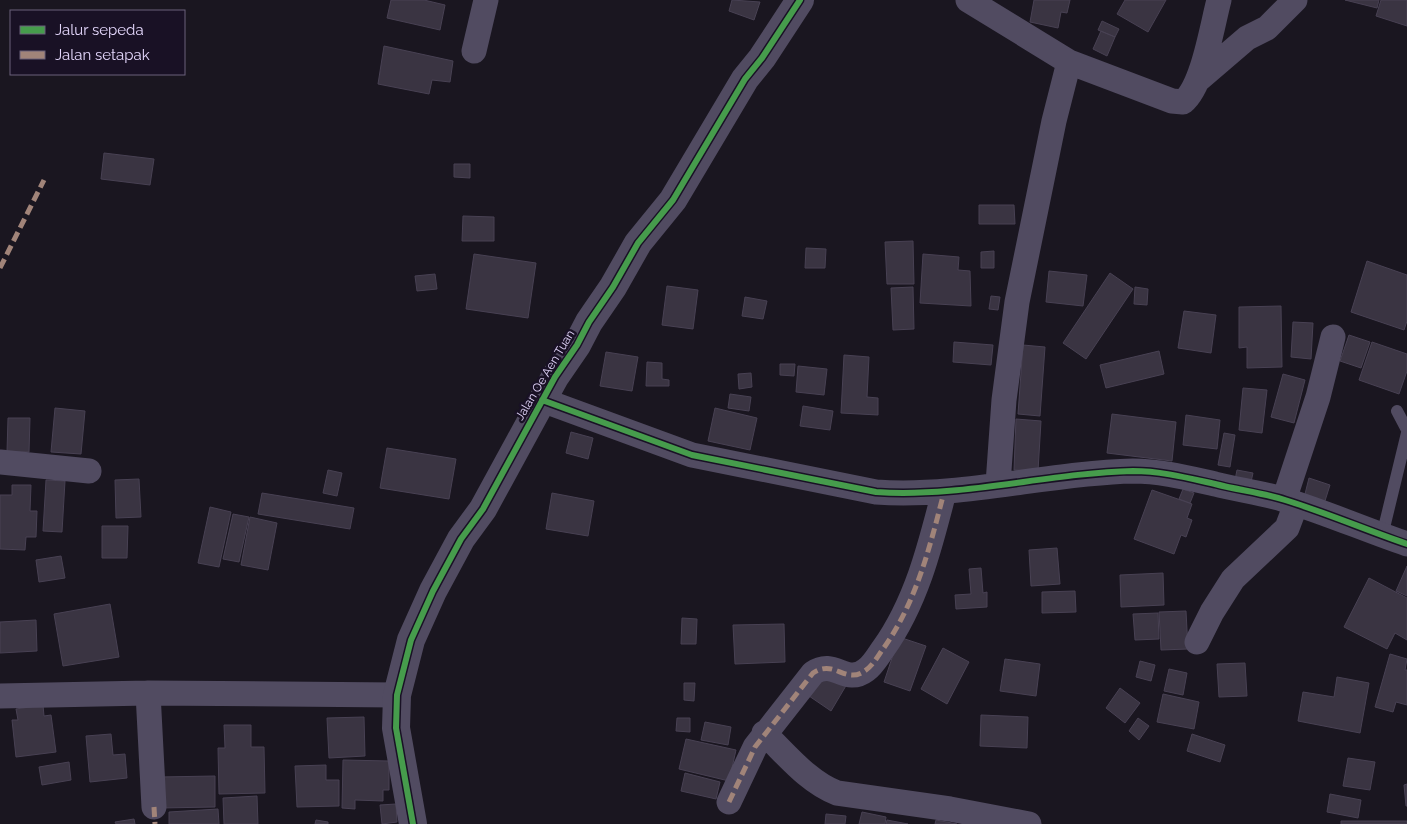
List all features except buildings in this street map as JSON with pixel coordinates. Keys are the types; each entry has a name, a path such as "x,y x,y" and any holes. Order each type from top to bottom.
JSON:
{"street":[{"path":"474,51 486,0"},
{"name":"Jalan Oe Aen Tuan","path":"413,824 396,728 397,695 411,640 433,591 461,539 483,509 542,400 638,243 673,200 745,79 762,58 800,0"},
{"path":"968,0 1069,62 1172,102 1183,102 1191,95 1198,80 1219,0"},
{"path":"1198,80 1247,38 1267,28 1295,0"},
{"path":"998,484 1004,400 1017,302 1054,121 1069,62"},
{"path":"1197,642 1212,612 1233,579 1287,528 1290,502 1333,337"},
{"path":"542,400 692,455 876,492 904,494 944,492 1101,473 1157,472 1185,476 1290,502 1348,521 1382,536 1407,544"},
{"path":"0,462 89,471"},
{"path":"729,802 755,747 764,733 813,673 820,668 834,668 849,676 866,670 891,637 922,574 944,492"},
{"path":"0,696 148,693 397,695"},
{"path":"148,693 154,807"},
{"path":"764,733 810,777 825,788 837,793 943,808 1029,824"}],"lane":[{"path":"1382,536 1407,432 1397,411"}],"marked path":[{"path":"0,268 44,180"},
{"path":"729,802 755,747 813,673 828,668 846,674 859,674 873,663 895,631 913,594 921,574 944,492"},
{"path":"154,807 155,824"}],"cycle path":[{"path":"413,824 396,728 397,695 411,640 433,591 461,539 483,509 555,377 613,287 638,243 673,200 745,79 762,58 800,0"},
{"path":"542,400 692,455 876,492 940,492 1101,473 1154,472 1185,477 1277,498 1316,510 1407,544"}]}
